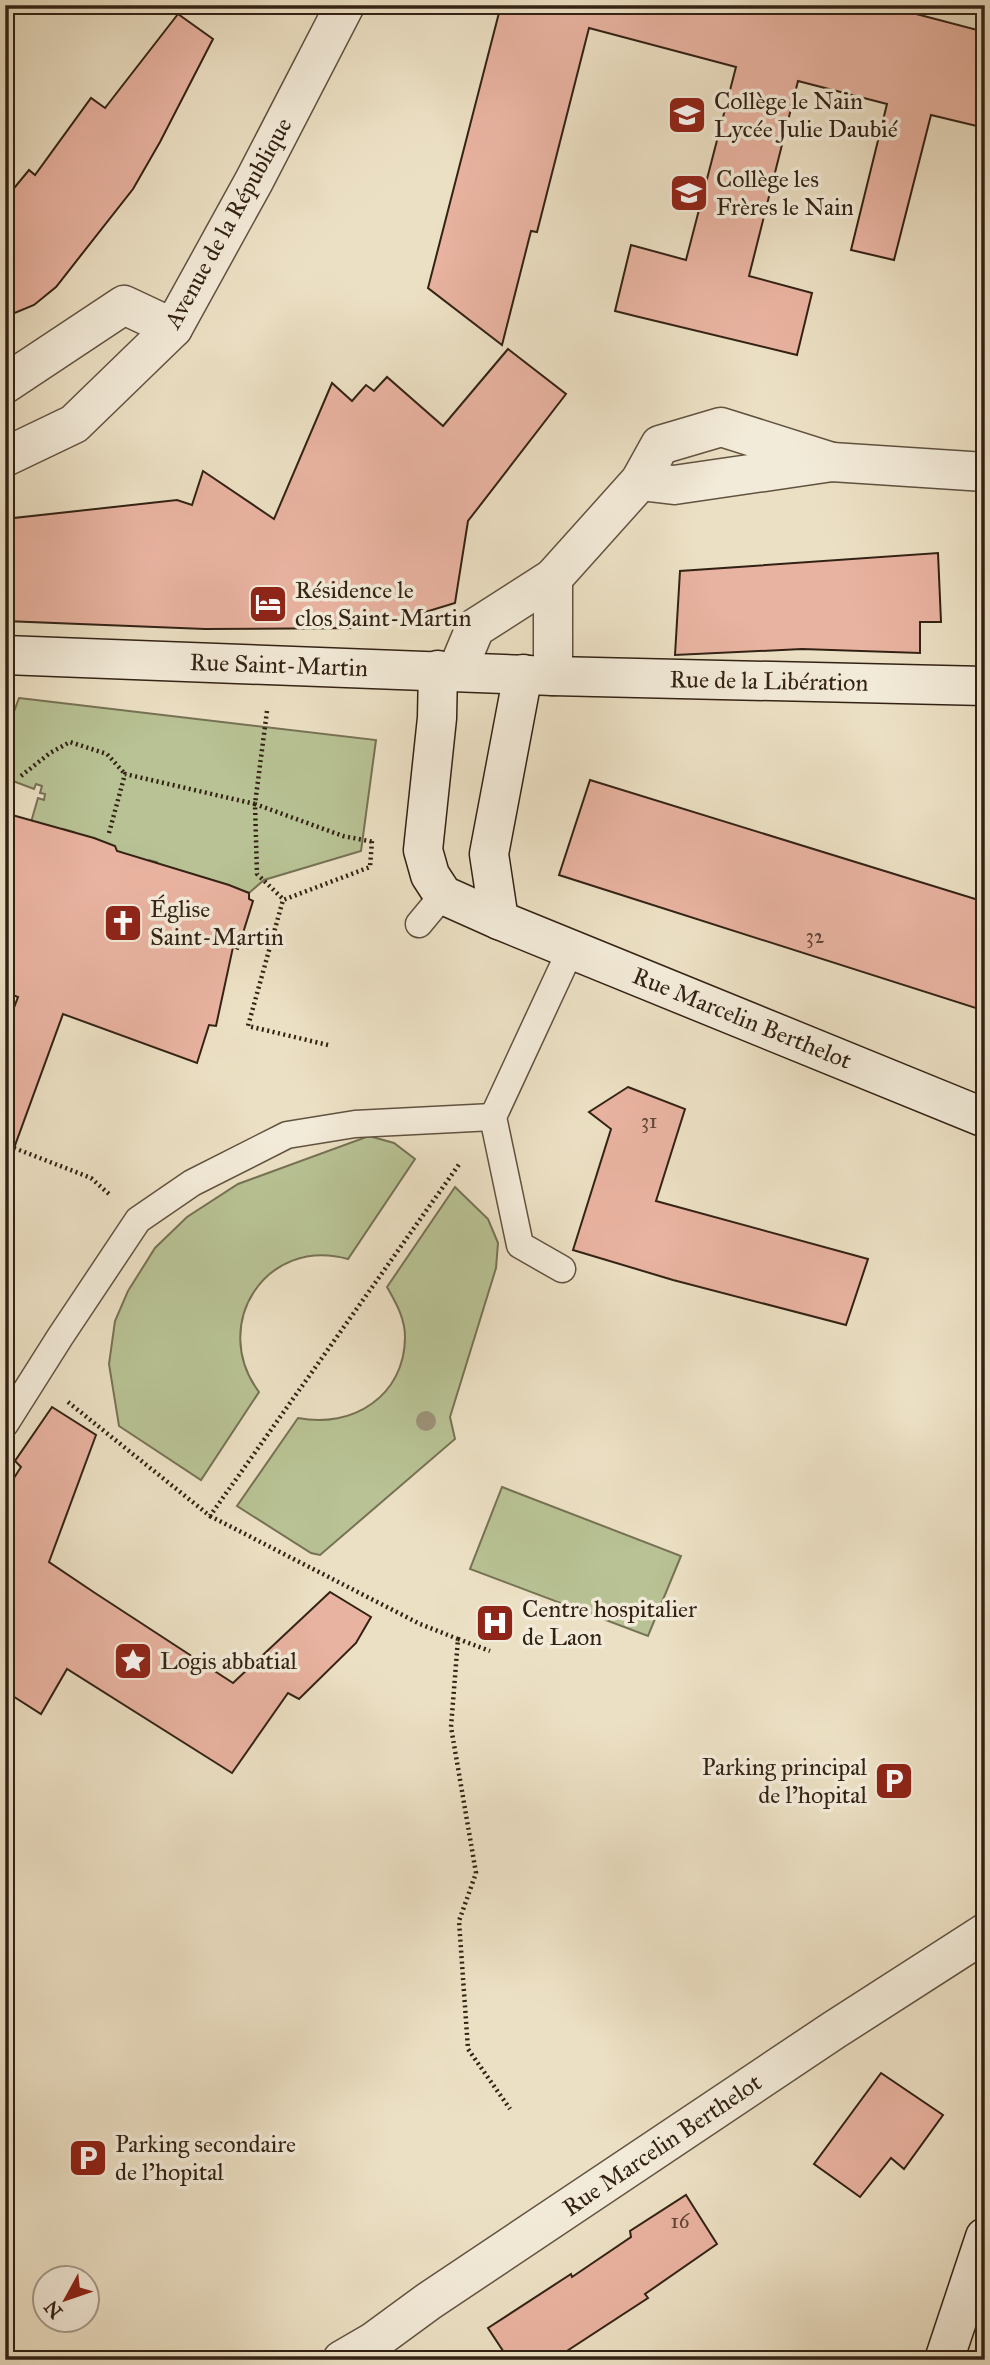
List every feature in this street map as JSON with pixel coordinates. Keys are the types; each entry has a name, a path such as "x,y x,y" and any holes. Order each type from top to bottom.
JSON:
{"street":[{"name":"Avenue de la République","path":"5,457 74,424 173,328 254,181 345,5"},
{"path":"5,384 124,304 173,328"},
{"path":"443,895 430,876 423,850 437,718 448,670 475,628 553,578 639,481 660,445 721,427 832,462"},
{"path":"639,481 674,485 832,462 985,472"},
{"path":"499,920 489,855 538,675 553,578"},
{"name":"Rue Saint-Martin","path":"5,655 538,675"},
{"name":"Rue de la Libération","path":"538,675 985,686"},
{"name":"Rue Marcelin Berthelot","path":"443,895 985,1118"},
{"name":"Rue Marcelin Berthelot","path":"367,2354 464,2277 834,2030 985,1933"},
{"path":"944,2360 985,2237"}],"lane":[{"path":"419,924 443,895"},
{"path":"562,1269 520,1245 493,1117 571,949"},
{"path":"5,1424 138,1220 192,1183 287,1135 355,1124 493,1117"}],"path":[{"path":"267,713 255,804 257,874 284,900"},
{"path":"21,776 50,752 70,742 107,754 125,774 255,804 343,836 372,841 370,867 284,900"},
{"path":"109,833 125,774"},
{"path":"284,900 248,1026 328,1045"},
{"path":"210,1516 493,1117"},
{"path":"14,1148 91,1178 138,1220"},
{"path":"35,1376 210,1516 420,1624 490,1651"},
{"path":"458,1639 451,1727 476,1874 460,1921 468,2049 510,2109"}],"green space":[{"path":"19,698 376,740 361,851 264,880 249,893 159,867 157,862 149,860 145,863 74,836 74,832 63,829 62,833 31,822 38,798 44,800 45,794 40,793 42,786 36,784 34,789 5,778 5,736"},
{"path":"369,1136 394,1143 415,1159 348,1259 319,1255 292,1261 271,1273 254,1292 244,1314 240,1340 245,1366 259,1392 201,1480 119,1426 109,1364 115,1321 128,1291 155,1248 187,1217 238,1184"},
{"path":"455,1187 488,1219 498,1243 496,1268 450,1417 455,1439 320,1555 311,1553 237,1506 298,1418 318,1420 356,1413 372,1404 396,1376 403,1358 405,1330 397,1305 387,1287"},
{"path":"502,1487 681,1556 648,1636 470,1569"}],"building":[{"path":"501,5 902,5 901,10 985,32 985,128 931,115 894,260 851,250 887,104 798,81 749,276 812,293 797,355 615,311 631,245 686,260 736,67 589,28 537,232 531,231 502,345 428,288"},
{"path":"178,14 213,39 160,142 133,189 56,287 34,305 5,317 5,199 29,170 35,175 91,98 105,108"},
{"path":"508,349 566,394 468,521 455,603 373,628 205,629 5,621 5,519 177,500 192,505 203,471 274,519 332,383 352,401 366,385 374,391 387,377 443,426"},
{"path":"938,553 941,622 920,622 920,653 802,649 675,655 680,571"},
{"path":"590,780 985,902 985,1011 559,875"},
{"name":"Église Saint-Martin","path":"5,813 94,838 115,846 117,851 229,885 249,893 249,899 253,901 238,949 233,947 216,1026 209,1025 197,1063 63,1014 10,1159 5,1158 5,1031 18,997 5,992"},
{"path":"628,1087 685,1109 656,1201 868,1259 846,1325 673,1280 573,1250 611,1129 589,1112"},
{"path":"52,1407 96,1435 49,1562 95,1593 233,1683 330,1592 371,1617 356,1643 299,1699 288,1693 232,1773 67,1669 41,1714 5,1691 5,1492 21,1467 15,1461"},
{"path":"881,2073 943,2115 904,2169 891,2158 860,2197 814,2164"},
{"path":"686,2195 717,2244 645,2294 648,2298 553,2360 509,2360 488,2328 571,2274 572,2277 631,2237 630,2231"}],"place":[{"name":"Collège le Nain Lycée Julie Daubié","path":"687,115"},
{"name":"Collège les Frères le Nain","path":"689,193"},
{"name":"Résidence le clos Saint-Martin","path":"268,604"},
{"name":"Église Saint-Martin","path":"123,923"},
{"name":"Centre hospitalier de Laon","path":"495,1623"},
{"name":"Logis abbatial","path":"133,1661"},
{"name":"Parking principal de l'hopital","path":"894,1781"},
{"name":"Parking secondaire de l'hopital","path":"88,2158"}]}
